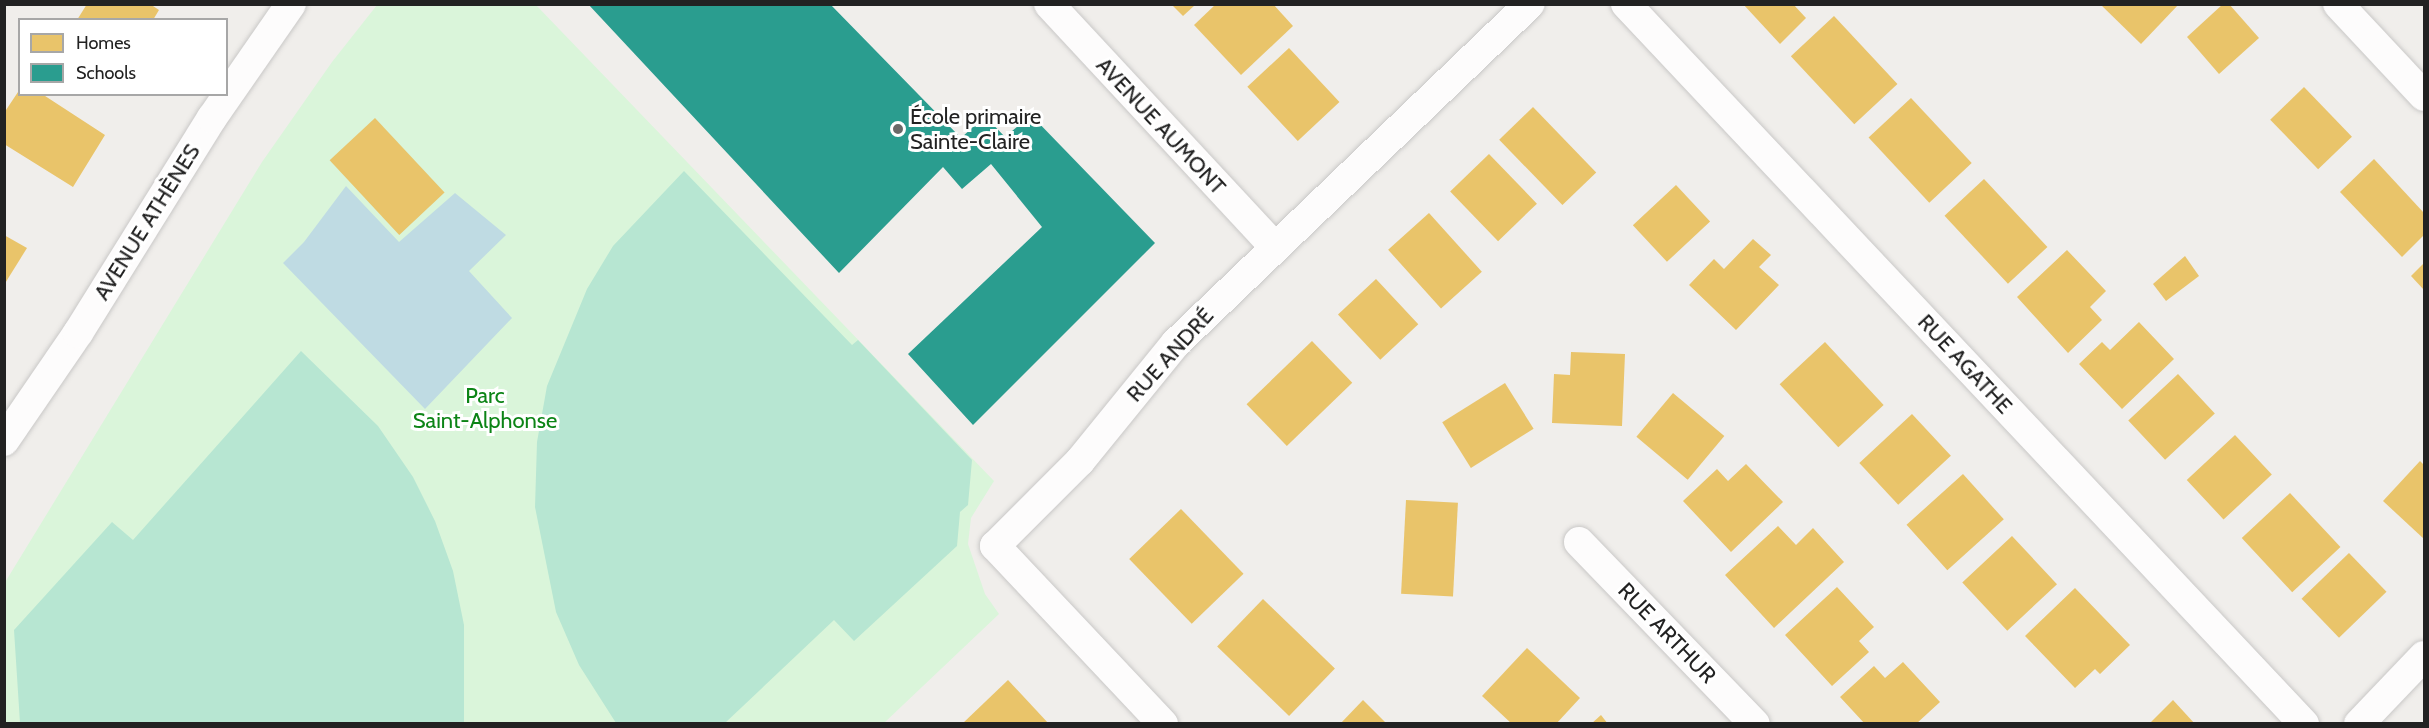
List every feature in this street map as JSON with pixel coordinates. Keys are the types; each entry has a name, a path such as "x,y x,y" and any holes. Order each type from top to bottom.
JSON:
{"street":[{"name":"AVENUE ATHÈNES","path":"228,95 291,4"},
{"name":"AVENUE AUMONT","path":"1049,4 1275,247"},
{"name":"RUE ANDRÉ","path":"1163,723 996,546 1080,461 1176,343 1530,4"},
{"name":"RUE AGATHE","path":"1626,4 2304,723"},
{"path":"2338,4 2424,96"},
{"name":"AVENUE ATHÈNES","path":"4,441 78,333 227,96"},
{"name":"RUE ARTHUR","path":"1579,542 1755,723"},
{"path":"2359,723 2424,656"}],"green space":[{"name":"Parc Saint-Alphonse","path":"535,4 994,481 971,518 968,544 985,594 999,614 884,723 5,724 4,584 262,162 332,62 377,5"},
{"path":"684,171 852,345 858,340 972,460 968,505 960,512 957,546 854,641 834,620 725,723 616,723 579,665 556,612 535,507 537,442 547,386 587,289 613,246"},
{"path":"301,351 378,426 413,477 435,521 453,571 464,625 464,723 20,723 14,630 112,522 133,540"}],"water":[{"path":"346,186 399,242 455,193 506,235 469,271 512,318 425,409 283,263 304,242"}],"building: Homes":[{"path":"87,4 150,4 159,10 154,18 78,18"},
{"path":"1216,4 1273,4 1293,26 1241,75 1194,25"},
{"path":"1743,4 1793,4 1806,18 1780,44"},
{"path":"2100,4 2179,4 2141,44"},
{"path":"2223,4 2229,4 2259,38 2219,74 2187,37"},
{"path":"1172,5 1195,5 1183,16"},
{"path":"1834,16 1897,84 1854,124 1791,56"},
{"path":"1289,48 1339,102 1298,141 1247,87"},
{"path":"2304,87 2352,137 2318,169 2270,120"},
{"path":"18,92 18,96 45,96 105,135 73,187 4,144 4,113"},
{"path":"1911,98 1972,163 1929,203 1869,138"},
{"path":"1533,107 1596,172 1562,205 1499,140"},
{"path":"375,118 445,193 399,235 330,160"},
{"path":"1489,154 1537,204 1498,241 1450,192"},
{"path":"2374,159 2424,213 2424,235 2402,257 2340,192"},
{"path":"1984,179 2047,247 2008,284 1945,216"},
{"path":"1676,185 1710,222 1667,262 1633,225"},
{"path":"1429,213 1482,272 1441,309 1388,250"},
{"path":"4,235 27,248 4,285"},
{"path":"1753,239 1771,255 1759,267 1779,285 1736,330 1689,285 1714,259 1724,269"},
{"path":"2067,250 2106,291 2090,307 2102,320 2068,353 2017,297"},
{"path":"2185,256 2199,276 2166,301 2153,284"},
{"path":"2424,263 2424,290 2411,276"},
{"path":"1376,279 1418,324 1380,360 1338,314"},
{"path":"2139,322 2174,359 2122,409 2079,364 2102,342 2110,350"},
{"path":"1312,341 1352,383 1287,446 1247,404"},
{"path":"1825,342 1884,405 1838,447 1780,384"},
{"path":"1571,352 1625,354 1622,426 1552,423 1554,374 1570,375"},
{"path":"2178,374 2215,413 2165,460 2128,420"},
{"path":"1505,383 1534,429 1471,468 1442,422"},
{"path":"1673,393 1724,436 1688,480 1636,437"},
{"path":"1912,414 1951,456 1898,505 1859,463"},
{"path":"2235,435 2272,474 2224,520 2187,480"},
{"path":"2420,461 2424,465 2424,539 2383,501"},
{"path":"1746,464 1783,502 1731,552 1683,501 1717,469 1728,481"},
{"path":"1963,474 2004,519 1947,570 1907,525"},
{"path":"2290,493 2340,547 2292,592 2242,538"},
{"path":"1406,500 1458,503 1453,597 1401,594"},
{"path":"1181,509 1244,574 1192,624 1129,559"},
{"path":"1778,526 1796,545 1813,528 1844,562 1774,628 1725,575"},
{"path":"2012,536 2057,584 2007,631 1962,582"},
{"path":"2349,553 2387,592 2339,638 2302,599"},
{"path":"1837,587 1874,627 1859,641 1869,652 1832,686 1785,635"},
{"path":"2075,588 2130,645 2100,674 2095,669 2075,688 2025,636"},
{"path":"1263,599 1335,668 1289,716 1217,646"},
{"path":"1527,648 1580,698 1556,724 1512,724 1482,696"},
{"path":"1903,662 1940,702 1916,724 1865,724 1840,697 1874,666 1885,678"},
{"path":"1008,680 1049,724 962,724"},
{"path":"1363,700 1387,724 1340,724"},
{"path":"2173,700 2195,724 2149,724"},
{"path":"1601,715 1608,724 1591,724"}],"building: Schools":[{"name":"École primaire Sainte-Claire","path":"588,4 830,4 961,138 985,116 1005,137 1031,115 1155,243 973,425 908,354 1042,227 991,164 962,189 943,167 839,273"}],"place":[{"name":"École primaire Sainte-Claire","path":"898,129"}]}
